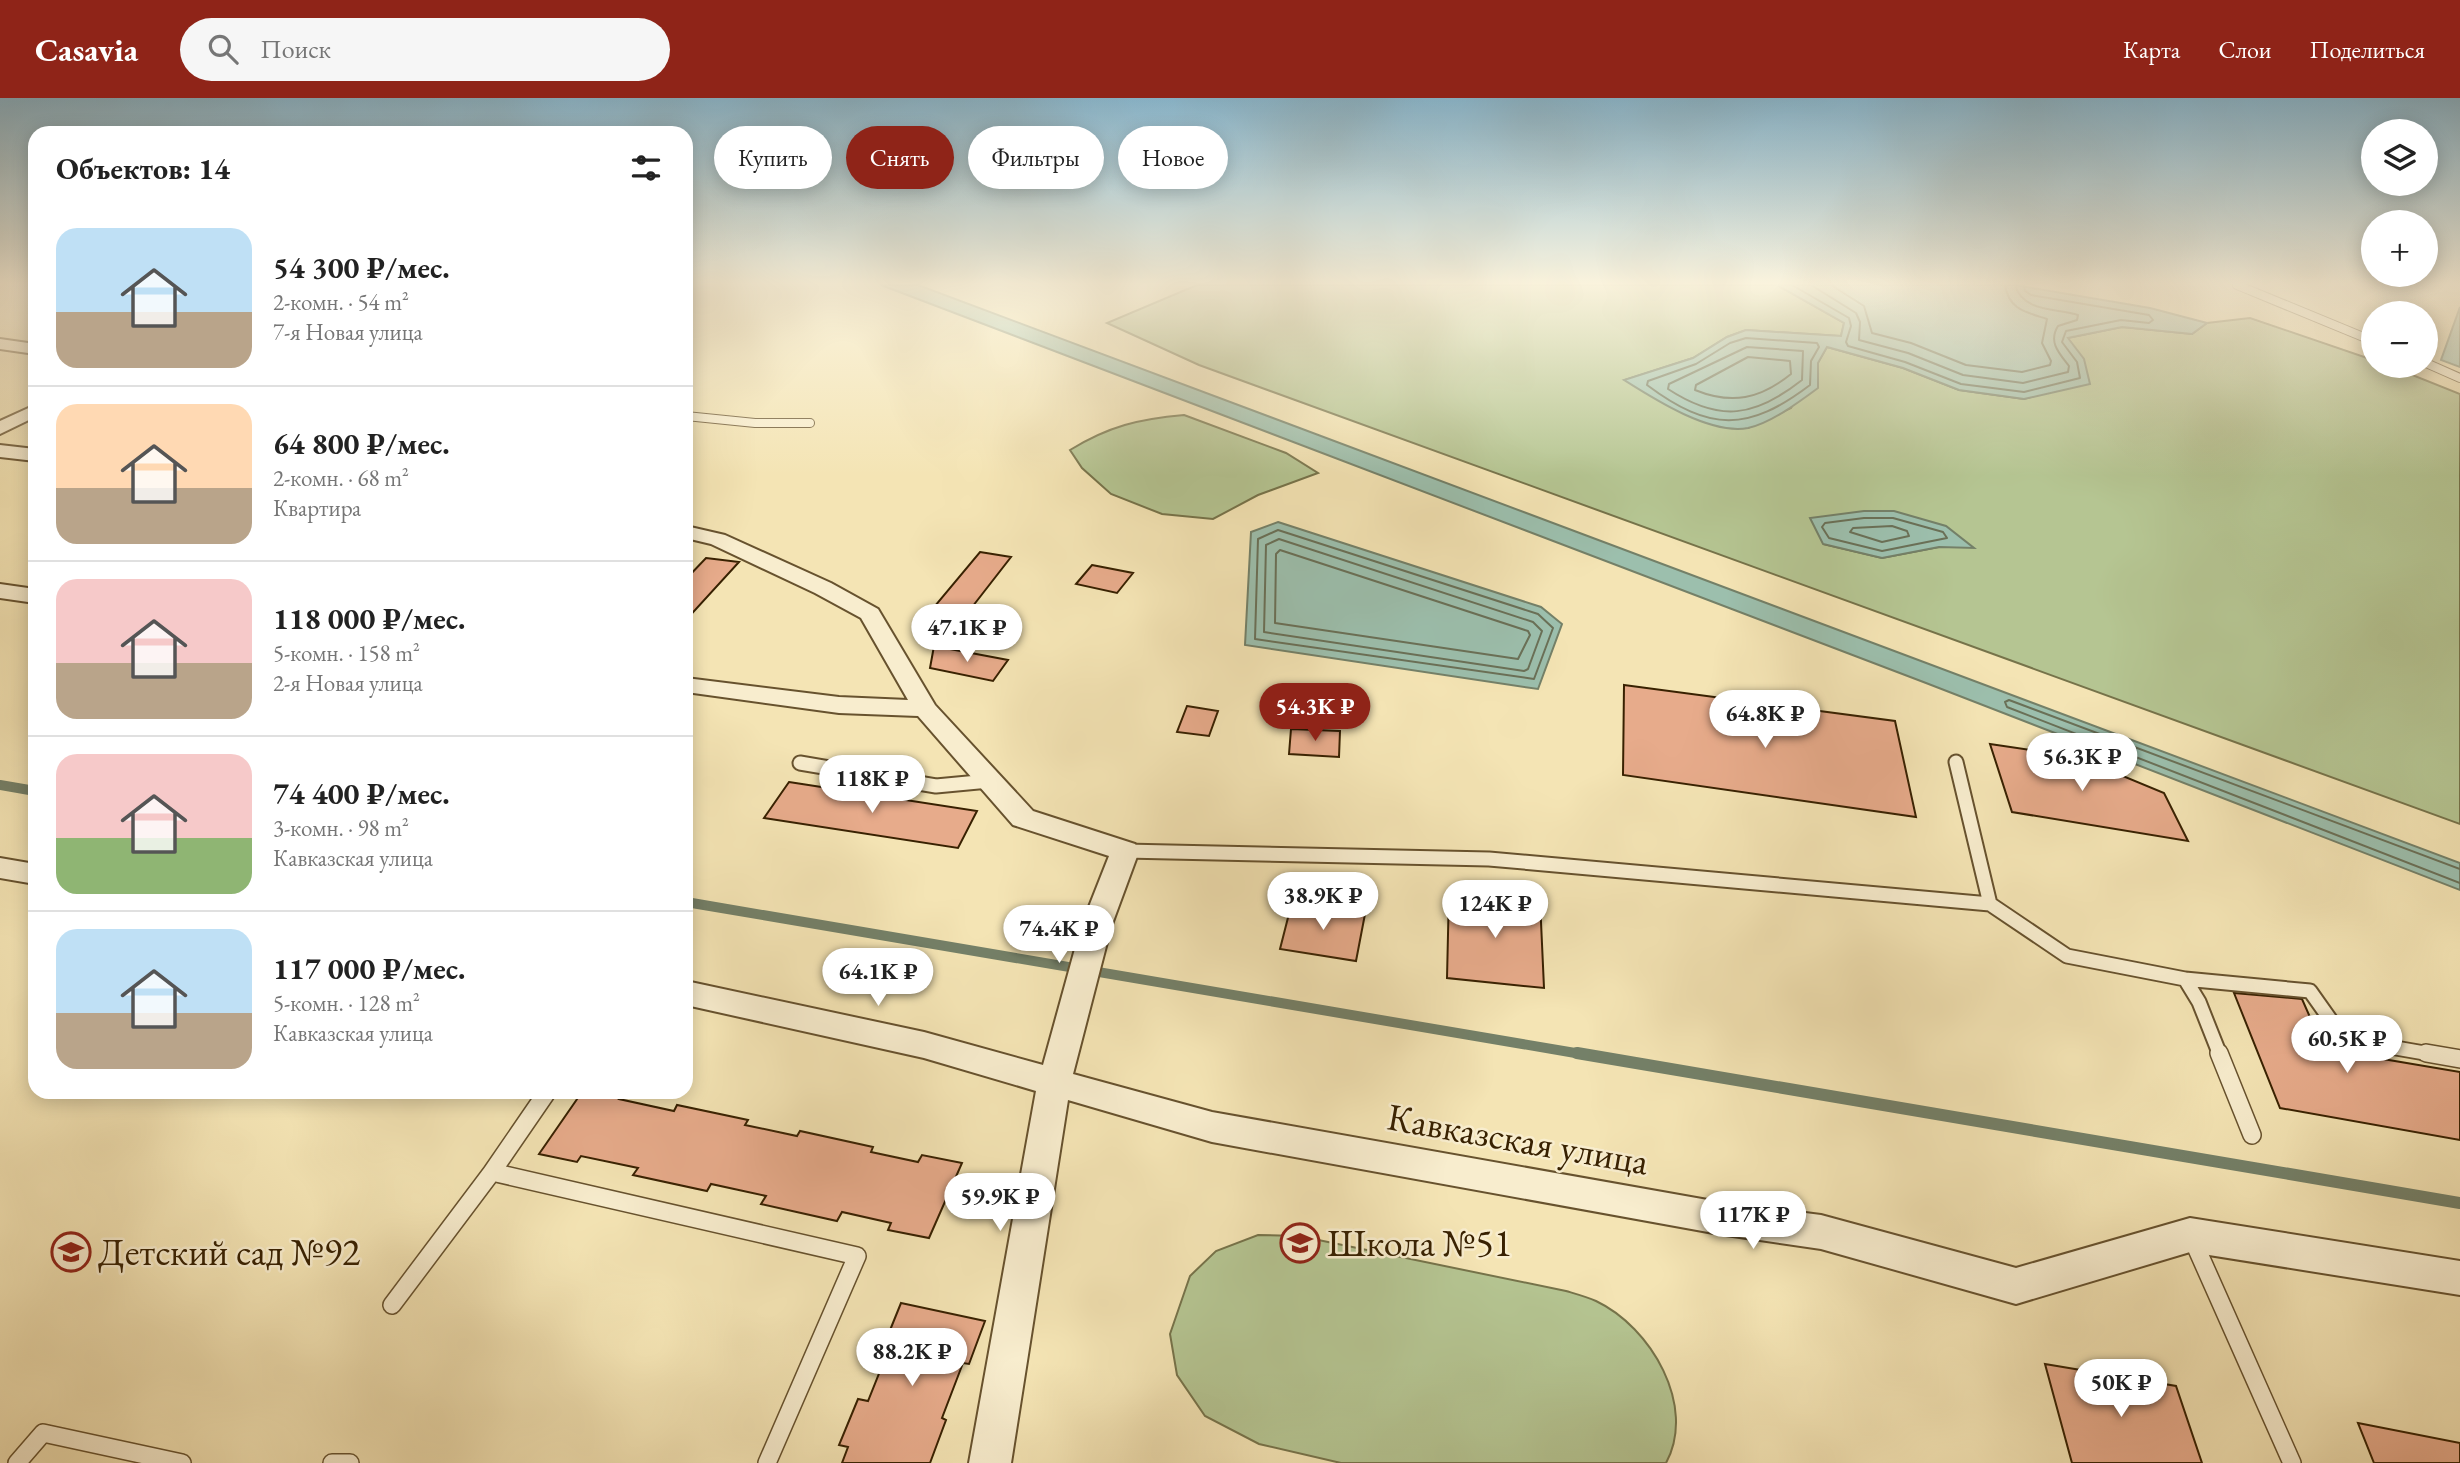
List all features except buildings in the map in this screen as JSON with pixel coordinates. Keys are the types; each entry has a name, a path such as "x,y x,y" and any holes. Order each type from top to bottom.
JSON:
{"street":[{"path":"0,428 28,414"},
{"path":"0,451 28,454"},
{"path":"693,533 718,539 824,588 870,614 925,709 1023,818 1125,852 1096,927 1054,1084 990,1463"},
{"path":"0,592 28,595"},
{"path":"693,686 839,705 925,709"},
{"path":"0,867 28,873"},
{"name":"Кавказская улица","path":"693,995 923,1045 1054,1084 1212,1126 1719,1217 1821,1232 2016,1286 2190,1235 2460,1278"}],"lane":[{"path":"2438,368 2460,378"},
{"path":"693,417 755,423 810,423"},
{"path":"1956,762 1990,904"},
{"path":"800,763 936,786 990,781"},
{"path":"1125,852 1489,859 1990,904 2067,957 2186,979 2311,991 2344,1039 2460,1059"},
{"path":"2186,979 2199,1002 2252,1135"},
{"path":"392,1306 492,1172 542,1099"},
{"path":"492,1172 857,1256 767,1463"},
{"path":"2190,1235 2292,1463"},
{"path":"17,1463 43,1433 182,1463"},
{"path":"332,1463 350,1463"}],"green space":[{"path":"1163,349 1708,349 1693,358 1625,380 1724,427 1748,428 1791,408 1826,349 1903,368 1959,390 2024,399 2049,392 2063,349 2340,349 2361,356 2361,378 2420,378 2460,394 2460,824 1199,365","holes":["1823,544 1973,547 1939,547 1882,558"]},
{"path":"1184,415 1286,453 1318,473 1258,495 1213,519 1162,514 1111,494 1082,468 1070,450 1125,425"},
{"path":"1258,1235 1299,1236 1566,1291 1596,1301 1616,1313 1634,1329 1663,1370 1672,1394 1676,1417 1674,1441 1666,1463 1341,1463 1259,1444 1205,1416 1177,1375 1170,1334 1190,1276 1216,1251"}],"water":[{"path":"1048,349 1088,349 2460,863 2460,890 1926,683"},
{"path":"1708,349 1826,349 1818,363 1818,388 1775,417 1748,428 1733,429 1700,421 1624,380 1693,358"},
{"path":"1833,349 2076,349 2084,359 2090,384 2024,399 1959,390 1903,368"},
{"path":"2445,349 2460,349 2460,367 2441,360"},
{"path":"1864,511 1894,511 1946,526 1974,548 1939,547 1882,558 1823,544 1810,518"},
{"path":"1278,522 1541,607 1562,624 1538,689 1245,645 1251,532"}],"waterway":[{"path":"0,785 28,790"},
{"path":"693,903 1587,1055"},
{"path":"1577,1053 2460,1203"}],"place":[{"name":"Школа №51","path":"1300,1243"},
{"name":"Детский сад №92","path":"71,1252"}]}
